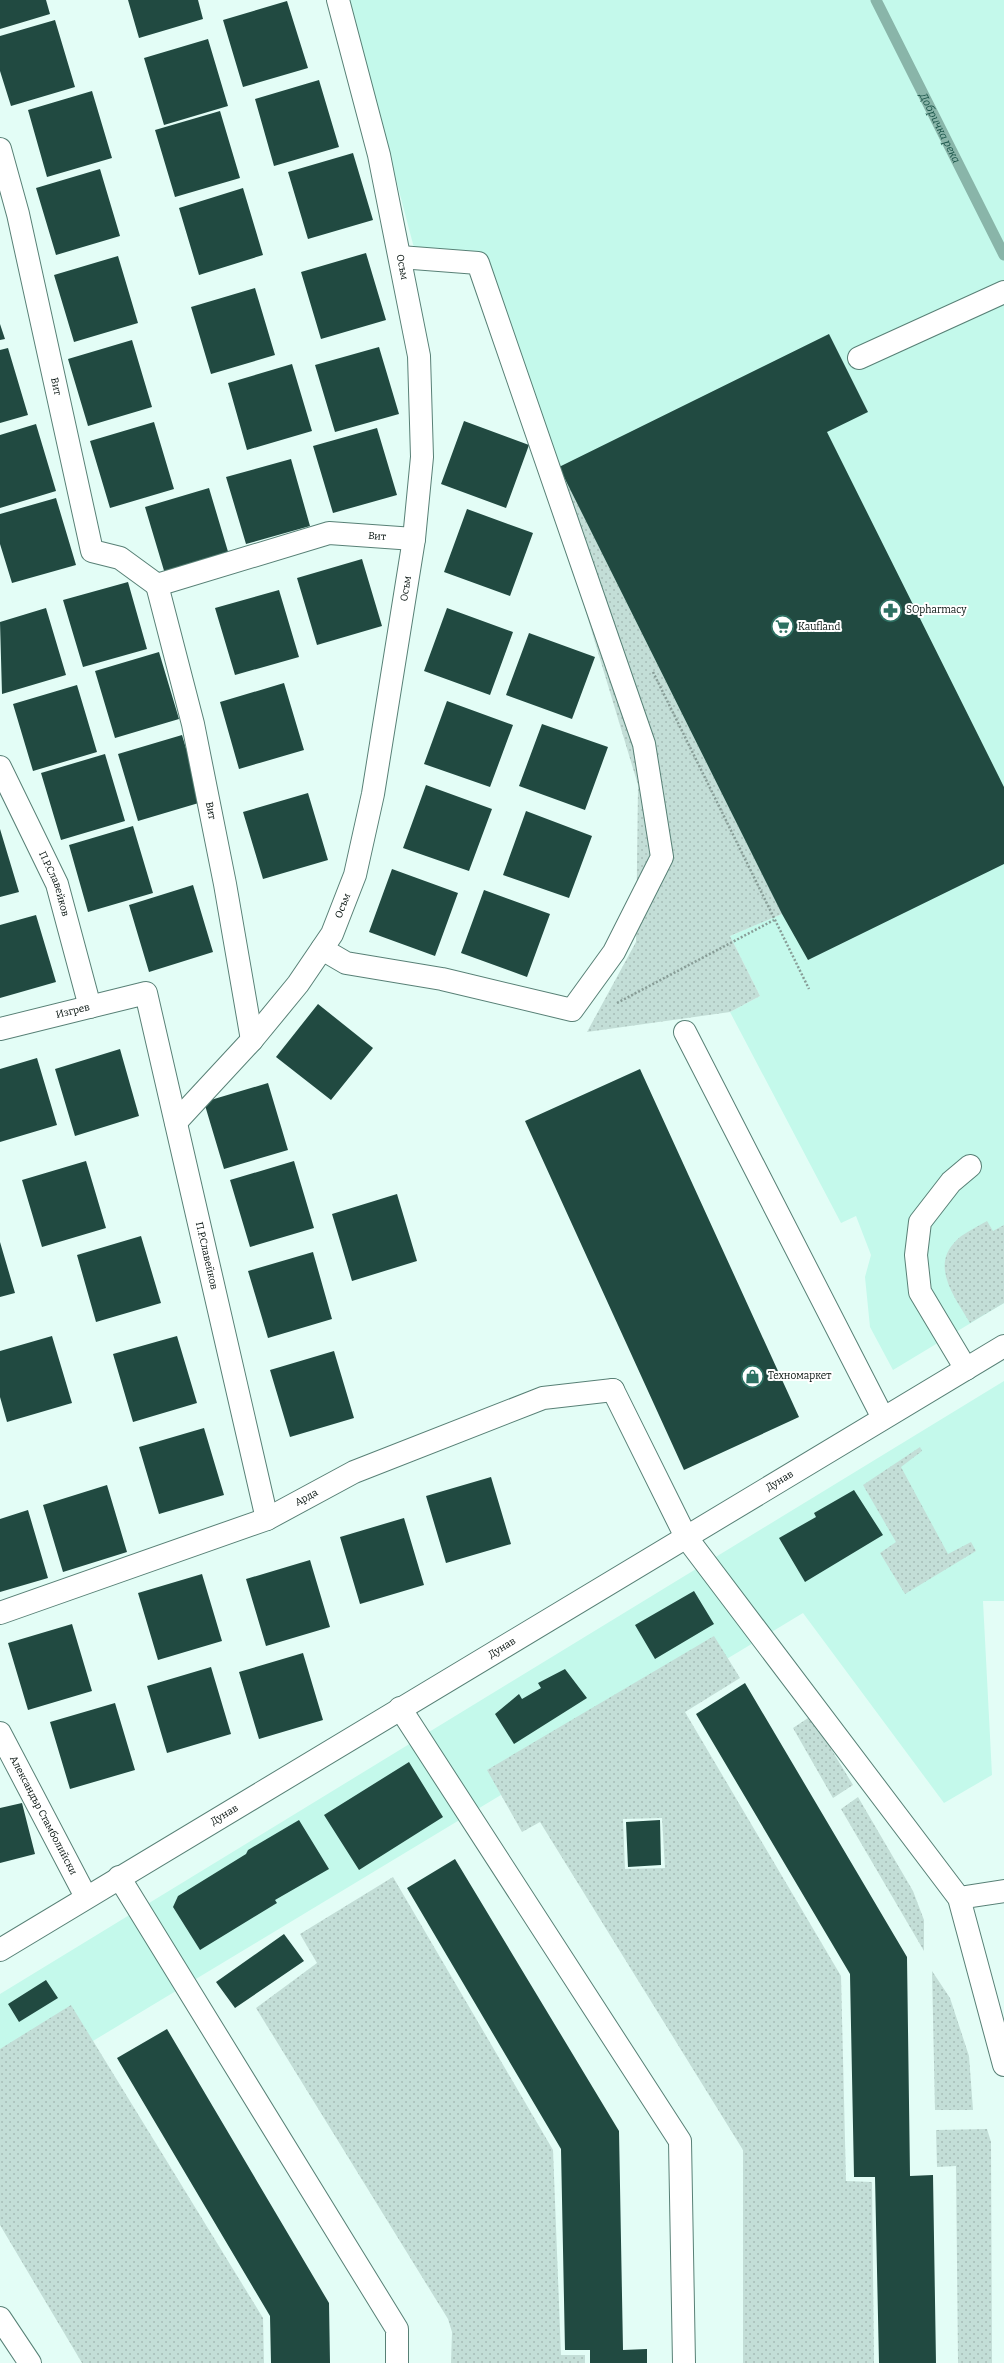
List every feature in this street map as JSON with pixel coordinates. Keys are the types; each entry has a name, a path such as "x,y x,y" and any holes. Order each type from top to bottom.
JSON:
{"street":[{"name":"Осъм","path":"176,1122 252,1040 298,984 332,934 356,875 373,794 414,539 422,457 419,356 379,155 338,0"},
{"name":"Вит","path":"0,149 18,214 92,550 120,558 157,585 194,731 225,884 252,1040"},
{"path":"322,949 346,963 442,979 572,1010 614,952 662,858 644,744 478,263 400,257"},
{"path":"858,358 997,295"},
{"name":"Вит","path":"157,585 329,533 414,539"},
{"name":"П.Р.Славейков","path":"0,768 57,884 90,1007"},
{"name":"П.Р.Славейков","path":"146,993 267,1519"},
{"name":"Изгрев","path":"0,1029 146,993"},
{"path":"685,1032 883,1418"},
{"path":"966,1369 920,1292 916,1255 920,1222 951,1182 970,1166"},
{"name":"Дунав","path":"0,1950 119,1877 1004,1346"},
{"name":"Арда","path":"0,1613 267,1519 354,1472 543,1398 613,1390 686,1537"},
{"path":"686,1537 959,1898 1004,2065"},
{"path":"400,1708 680,2141 684,2363"},
{"name":"Александър Стамболийски","path":"0,1733 86,1897"},
{"path":"119,1877 397,2329 397,2363"},
{"path":"959,1898 1004,1891"},
{"path":"0,2318 30,2363"}],"path":[{"path":"650,664 809,989"},
{"path":"572,1010 606,1008 774,920"}],"shaded area":[{"path":"349,0 1004,0 1004,1303 893,1370 870,1327 865,1277 871,1255 856,1216 841,1223 730,1012 760,996 730,936 782,914 559,467 493,274 419,267"},
{"path":"512,367 559,467 782,914 730,936 760,996 730,1012 587,1032 636,942 638,785"},
{"path":"987,1221 993,1231 1004,1225 1004,1303 970,1323 958,1304 948,1283 945,1273 945,1263 948,1253 957,1240"},
{"path":"1004,1381 1004,1601 983,1601 992,1775 944,1803 803,1613 0,2097 0,1994"},
{"path":"920,1447 922,1451 901,1467 948,1554 971,1542 976,1551 905,1594 880,1553 896,1542 863,1485"},
{"path":"714,1636 740,1678 685,1712 841,1976 846,2181 872,2182 874,2363 743,2363 743,2150 540,1822 522,1832 487,1770","holes":["662,1818 665,1868 625,1869 623,1819"]},
{"path":"811,1716 853,1785 833,1798 793,1728"},
{"path":"858,1797 913,1891 924,1920 924,1951 841,1809"},
{"path":"393,1877 553,2150 561,2355 585,2355 585,2363 451,2363 452,2332 448,2319 256,2008 317,1963 300,1934"},
{"path":"932,1971 950,1998 969,2056 973,2110 935,2110"},
{"path":"71,2005 263,2318 264,2363 82,2363 0,2225 0,2049"},
{"path":"987,2129 991,2142 992,2363 958,2363 956,2166 937,2167 936,2130"}],"building":[{"path":"0,0 46,0 50,14 0,29"},
{"path":"128,0 198,0 203,19 139,38"},
{"path":"287,1 308,68 243,87 223,20"},
{"path":"55,20 75,87 11,106 0,71 0,36"},
{"path":"208,39 228,106 164,125 144,58"},
{"path":"319,80 339,147 274,166 255,99"},
{"path":"92,91 112,158 47,177 28,110"},
{"path":"220,111 240,178 175,197 155,130"},
{"path":"353,153 373,220 308,239 288,172"},
{"path":"100,169 120,236 56,255 36,188"},
{"path":"243,188 263,255 199,275 179,208"},
{"path":"366,253 386,320 321,339 301,272"},
{"path":"118,256 138,323 74,342 54,275"},
{"path":"255,288 275,355 211,374 191,307"},
{"path":"0,324 5,339 0,340"},
{"name":"Kaufland","path":"829,334 868,412 827,432 1004,787 1004,864 808,960 782,914 559,467"},
{"path":"132,340 152,407 88,426 68,359"},
{"path":"379,347 399,414 335,432 315,365"},
{"path":"8,348 28,415 0,423 0,350"},
{"path":"292,364 312,431 247,450 228,383"},
{"path":"464,421 529,445 506,508 441,484"},
{"path":"154,422 174,489 110,508 90,441"},
{"path":"36,424 56,491 0,508 0,435"},
{"path":"377,428 397,495 333,513 313,446"},
{"path":"291,459 310,526 246,544 226,477"},
{"path":"209,488 229,555 165,574 145,507"},
{"path":"56,498 76,565 12,583 0,544 0,514"},
{"path":"467,509 533,533 510,596 444,572"},
{"path":"362,559 382,626 317,645 297,578"},
{"path":"128,582 147,649 83,667 63,600"},
{"path":"279,590 299,657 235,675 215,608"},
{"path":"46,608 66,675 2,694 0,622"},
{"path":"447,608 513,632 490,695 424,671"},
{"path":"529,633 595,657 572,719 506,695"},
{"path":"159,652 179,719 115,738 95,671"},
{"path":"284,683 304,750 239,769 220,702"},
{"path":"77,685 97,752 33,771 13,704"},
{"path":"447,701 513,725 490,787 424,764"},
{"path":"542,724 608,747 585,810 519,786"},
{"path":"182,735 202,802 138,821 118,754"},
{"path":"105,754 125,821 61,840 41,773"},
{"path":"426,785 492,809 469,871 403,848"},
{"path":"308,793 328,860 263,879 243,812"},
{"path":"526,811 592,836 569,898 503,875"},
{"path":"133,826 153,893 88,912 69,845"},
{"path":"0,829 19,892 0,897"},
{"path":"392,869 458,893 435,956 369,932"},
{"path":"193,885 213,952 149,972 129,905"},
{"path":"484,890 550,914 527,977 461,953"},
{"path":"36,915 56,982 0,998 0,925"},
{"path":"318,1004 373,1048 331,1100 276,1057"},
{"path":"120,1049 139,1116 75,1136 55,1069"},
{"path":"37,1058 57,1125 0,1142 0,1069"},
{"path":"640,1069 799,1417 684,1470 525,1121"},
{"path":"268,1083 288,1150 224,1169 204,1102"},
{"path":"86,1161 106,1228 42,1247 22,1180"},
{"path":"294,1161 314,1228 250,1247 230,1180"},
{"path":"397,1194 417,1261 352,1281 332,1214"},
{"path":"141,1236 161,1303 96,1322 77,1255"},
{"path":"0,1242 15,1293 0,1297"},
{"path":"313,1252 332,1319 268,1338 248,1271"},
{"path":"52,1336 72,1403 7,1422 0,1397 0,1351"},
{"path":"177,1336 197,1403 133,1422 113,1354"},
{"path":"334,1351 354,1418 290,1437 270,1370"},
{"path":"204,1428 224,1495 159,1514 139,1447"},
{"path":"491,1477 511,1544 446,1563 426,1496"},
{"path":"107,1485 127,1552 63,1572 43,1505"},
{"path":"854,1490 883,1535 805,1582 779,1538 816,1517 814,1513"},
{"path":"28,1510 48,1578 0,1592 0,1519"},
{"path":"404,1518 424,1585 360,1604 340,1537"},
{"path":"310,1560 330,1627 266,1646 246,1579"},
{"path":"202,1574 222,1641 158,1660 138,1593"},
{"path":"694,1591 714,1624 655,1659 635,1625"},
{"path":"72,1624 92,1691 28,1710 8,1643"},
{"path":"303,1653 323,1720 259,1739 239,1672"},
{"path":"211,1667 231,1734 167,1753 147,1686"},
{"path":"565,1669 587,1698 514,1744 495,1714 519,1694 522,1699 541,1688 538,1683"},
{"path":"745,1683 907,1957 910,2176 933,2175 936,2363 879,2363 875,2177 854,2177 850,1974 696,1714"},
{"path":"115,1703 135,1770 70,1789 50,1722"},
{"path":"409,1762 443,1817 359,1870 324,1815"},
{"path":"22,1803 35,1854 0,1863 0,1808"},
{"path":"299,1820 329,1869 275,1900 277,1903 200,1950 173,1907 178,1896 246,1854 248,1850"},
{"path":"660,1820 661,1865 628,1867 626,1822"},
{"path":"455,1859 619,2131 623,2350 647,2349 647,2363 590,2363 590,2350 565,2350 561,2149 407,1888"},
{"path":"284,1934 304,1961 235,2008 216,1982"},
{"path":"46,1980 58,1998 19,2022 8,2004"},
{"path":"167,2029 329,2303 330,2363 271,2363 270,2316 117,2058"}],"waterway":[{"name":"Добричка река","path":"876,0 1004,255"}],"place":[{"name":"SOpharmacy","path":"890,610"},
{"name":"Kaufland","path":"782,627"},
{"name":"Техномаркет","path":"753,1376"}]}
